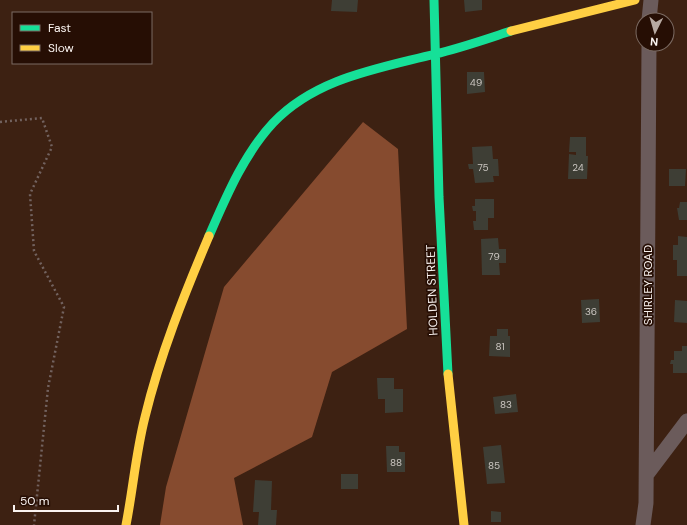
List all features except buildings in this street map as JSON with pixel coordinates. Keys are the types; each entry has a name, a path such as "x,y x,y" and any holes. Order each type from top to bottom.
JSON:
{"street":[{"name":"HOLDEN STREET","path":"434,0 437,128 446,345 451,419 464,525"},
{"path":"126,525 145,417 171,329 201,255 236,176 257,143 281,115 304,97 333,82 357,74 436,54 538,23 635,0"},
{"path":"650,12 651,0"},
{"name":"SHIRLEY ROAD","path":"643,525 646,503 649,52"},
{"path":"646,474 687,421"}],"path":[{"path":"0,122 42,118 52,147 30,194 34,252 64,307 48,388 34,525"}],"shaded area":[{"path":"363,122 398,149 407,329 332,372 312,437 234,478 243,525 160,525 166,487 224,287"}],"traffic: fast":[{"path":"434,0 439,197 448,374"},
{"path":"209,236 236,176 253,148 273,123 308,95 348,77 454,49 511,31"}],"traffic: slow":[{"path":"511,31 635,0"},
{"path":"126,525 139,444 151,394 173,325 209,236"},
{"path":"448,374 464,525"}]}
